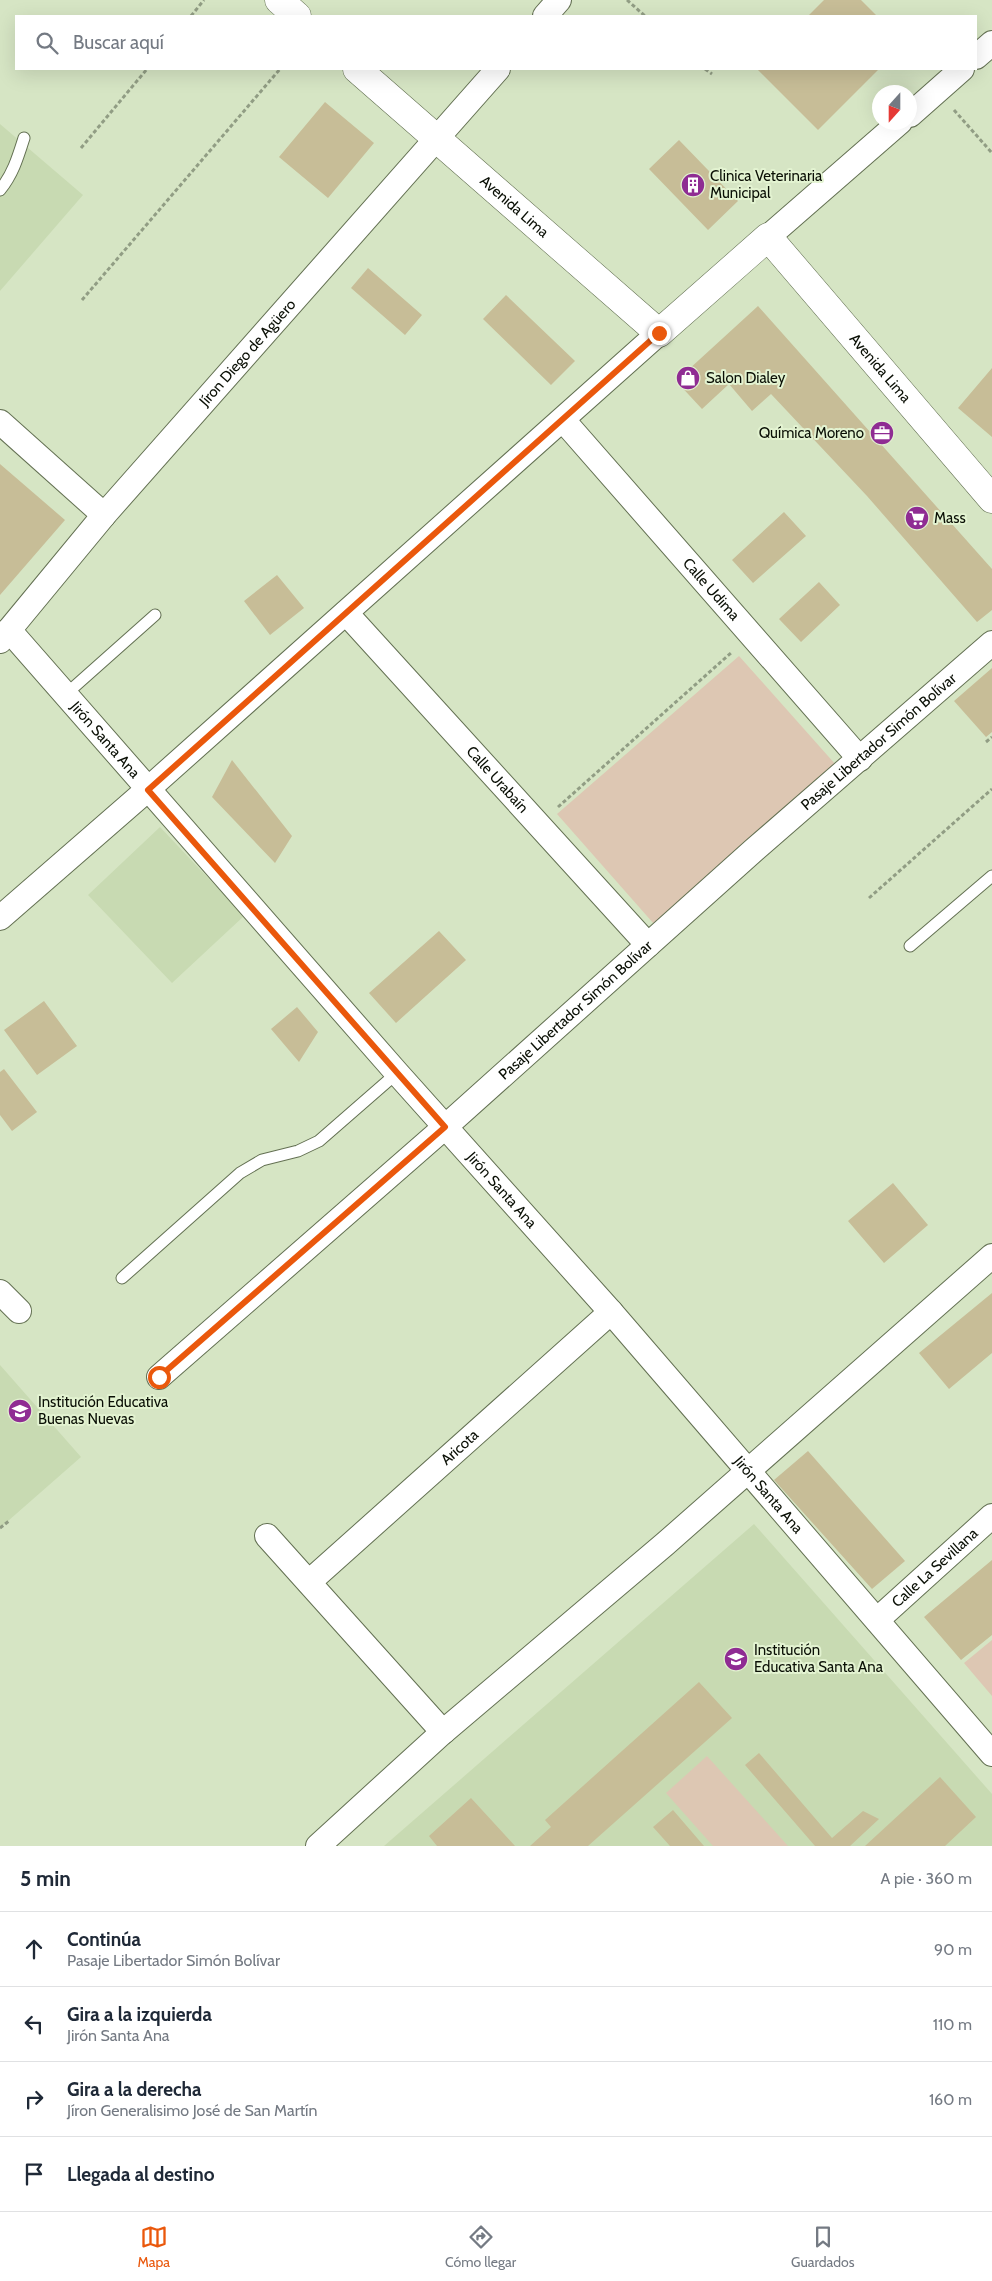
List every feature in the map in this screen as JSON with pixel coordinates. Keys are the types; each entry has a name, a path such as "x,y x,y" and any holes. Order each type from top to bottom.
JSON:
{"street":[{"path":"279,0 296,15"},
{"path":"545,15 559,0"},
{"path":"977,56 992,43"},
{"name":"Avenida Lima","path":"358,70 659,333"},
{"name":"Jíron Diego de Agüero","path":"4,636 104,515 497,70"},
{"path":"917,109 961,70"},
{"path":"0,918 148,790 659,333 891,130"},
{"name":"Avenida Lima","path":"768,237 992,498"},
{"name":"Calle Udima","path":"563,420 860,759"},
{"path":"0,422 104,515"},
{"name":"Calle Urabaín","path":"346,613 648,945"},
{"name":"Jirón Santa Ana","path":"4,636 65,695 397,1073 611,1312 992,1754"},
{"name":"Pasaje Libertador Simón Bolívar","path":"159,1377 445,1127 754,850 992,643"},
{"path":"318,1846 443,1732 665,1544 992,1256"},
{"path":"0,1292 19,1311"},
{"name":"Aricota","path":"309,1582 611,1312"},
{"name":"Calle La Sevillana","path":"877,1620 992,1516"},
{"path":"267,1536 443,1732"}],"lane":[{"path":"0,190 12,173 24,138"},
{"path":"65,695 155,615"},
{"path":"910,946 992,876"},
{"path":"122,1278 240,1172 262,1160 298,1151 319,1141 397,1073"}],"path":[{"path":"192,15 204,0"},
{"path":"627,0 644,15"},
{"path":"81,148 146,70"},
{"path":"82,300 279,70"},
{"path":"707,70 712,74"},
{"path":"937,91 992,153"},
{"path":"538,825 752,635"},
{"path":"986,742 992,737"},
{"path":"869,898 992,789"},
{"path":"0,1528 9,1521"}],"shaded area":[{"path":"0,124 83,195 0,291"},
{"path":"739,656 836,765 654,924 557,814"},
{"path":"160,827 244,916 172,983 88,895"},
{"name":"Institución Educativa Buenas Nuevas","path":"0,1365 81,1457 0,1528"},
{"name":"Institución Educativa Santa Ana","path":"754,1524 992,1794 992,1846 384,1846"},
{"path":"992,1640 992,1696 964,1663"},
{"path":"707,1756 788,1846 713,1846 666,1793"}],"building":[{"path":"824,0 861,0 876,15 809,15"},
{"path":"758,70 878,70 818,130"},
{"path":"325,102 374,143 328,198 279,157"},
{"name":"Clinica Veterinaria Municipal","path":"679,140 738,201 708,230 649,169"},
{"path":"368,268 422,315 405,335 351,288"},
{"path":"506,295 575,361 551,385 483,319"},
{"path":"758,306 992,569 992,610 977,622 867,496 771,394 752,411 729,384 702,409 676,381"},
{"path":"992,368 992,437 958,408"},
{"path":"0,464 65,520 0,595"},
{"path":"784,512 806,536 753,583 732,560"},
{"path":"277,575 304,608 270,635 244,601"},
{"path":"819,582 840,605 801,642 779,619"},
{"path":"992,668 992,732 986,737 954,701"},
{"path":"232,760 292,836 275,863 212,797"},
{"path":"439,931 466,960 396,1023 369,993"},
{"path":"44,1001 77,1046 37,1075 4,1030"},
{"path":"297,1007 318,1032 299,1062 271,1029"},
{"path":"4,1069 37,1112 12,1131 0,1115 0,1072"},
{"path":"893,1183 928,1225 884,1263 848,1221"},
{"path":"992,1293 992,1353 949,1389 919,1353"},
{"path":"808,1451 905,1561 872,1589 774,1480"},
{"path":"992,1560 992,1635 961,1660 924,1617"},
{"path":"699,1682 732,1718 588,1846 530,1846 551,1827 545,1820"},
{"path":"759,1753 832,1838 863,1811 879,1819 850,1846 815,1846 745,1765"},
{"path":"940,1777 976,1817 945,1846 865,1846"},
{"path":"471,1798 515,1846 437,1846 429,1836"},
{"path":"673,1810 704,1846 670,1846 653,1827"}],"place":[{"name":"Clinica Veterinaria Municipal","path":"693,185"},
{"name":"Salon Dialey","path":"688,378"},
{"name":"Química Moreno","path":"882,433"},
{"name":"Mass","path":"917,518"},
{"name":"Institución Educativa Buenas Nuevas","path":"20,1411"},
{"name":"Institución Educativa Santa Ana","path":"736,1659"}],"route":[{"path":"159,1377 445,1127 148,790 659,333"}]}
